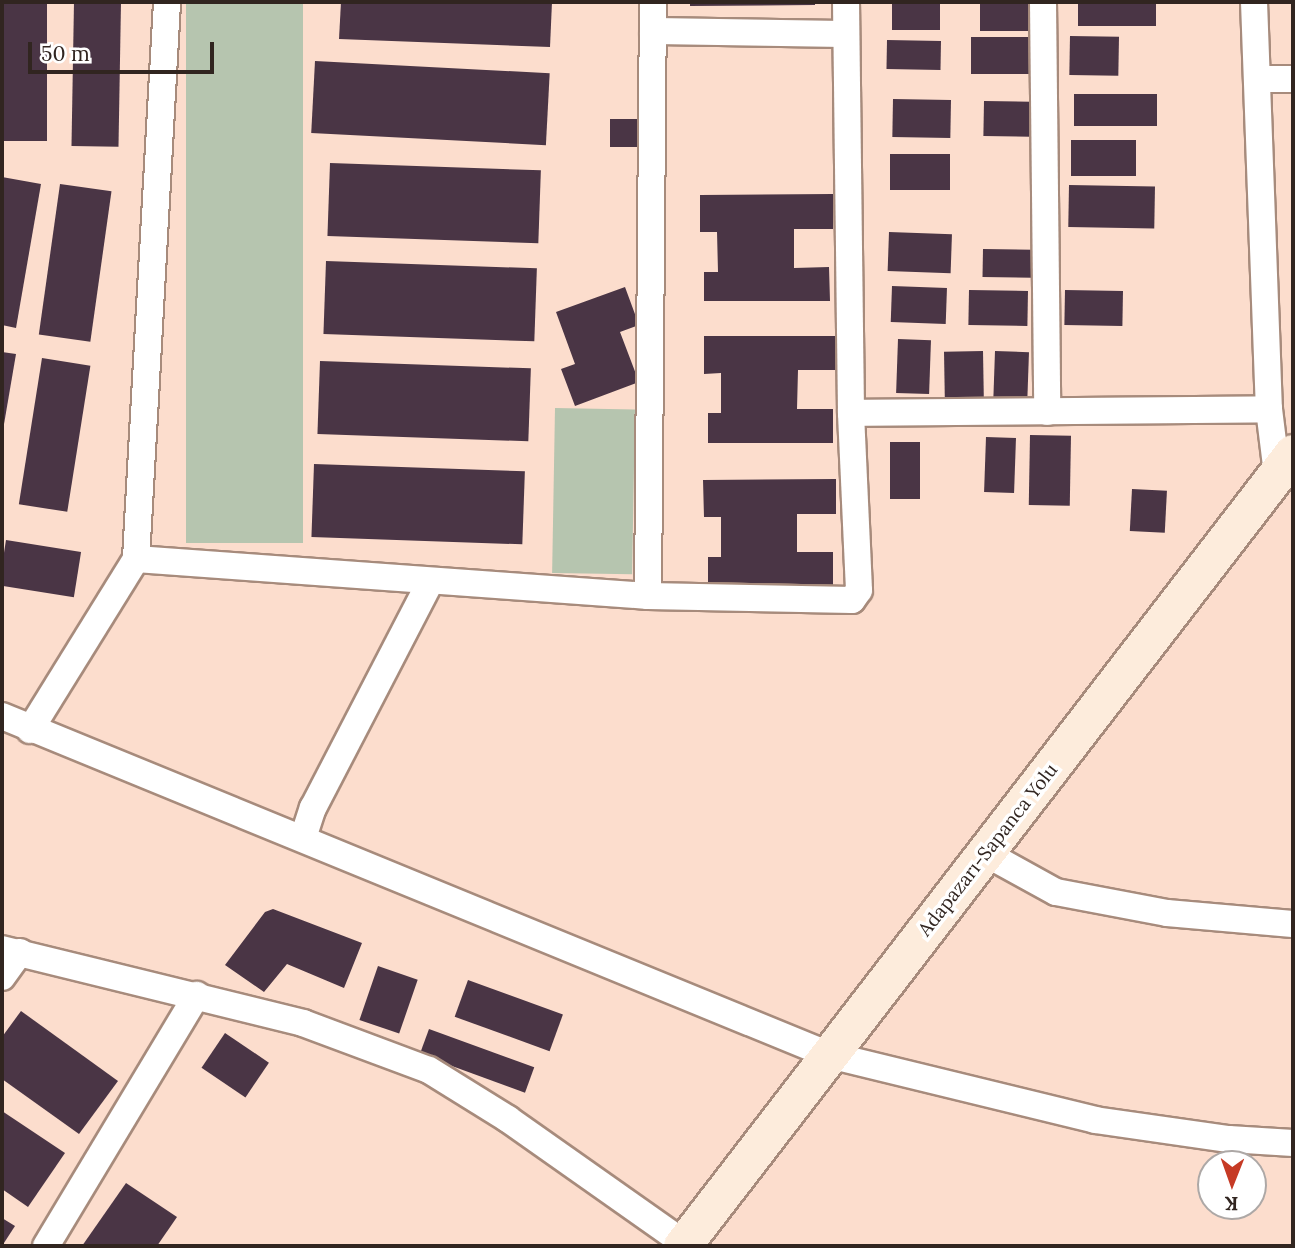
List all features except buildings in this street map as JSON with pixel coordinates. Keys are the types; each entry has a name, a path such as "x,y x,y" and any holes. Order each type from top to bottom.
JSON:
{"main road":[{"name":"Adapazarı-Sapanca Yolu","path":"683,1245 1285,463"}],"street":[{"path":"30,730 136,559 167,2"},
{"path":"648,596 653,2"},
{"path":"136,559 375,573 430,582 648,596 852,600 859,590 851,413 846,2"},
{"path":"1043,2 1047,412"},
{"path":"1254,2 1269,409 1285,463"},
{"path":"653,31 846,34"},
{"path":"1257,79 1293,79"},
{"path":"851,413 1269,409"},
{"path":"303,838 313,808 430,582"},
{"path":"2,716 30,730 303,838 829,1055 1095,1120 1230,1139 1293,1143"},
{"path":"985,853 1056,892 1167,914 1293,924"},
{"path":"2,977 11,950 303,1023 429,1070 509,1119 683,1245"},
{"path":"46,1246 197,995"}],"green space":[{"path":"186,2 303,2 303,543 186,543"},
{"path":"555,408 635,409 632,574 552,573"}]}
